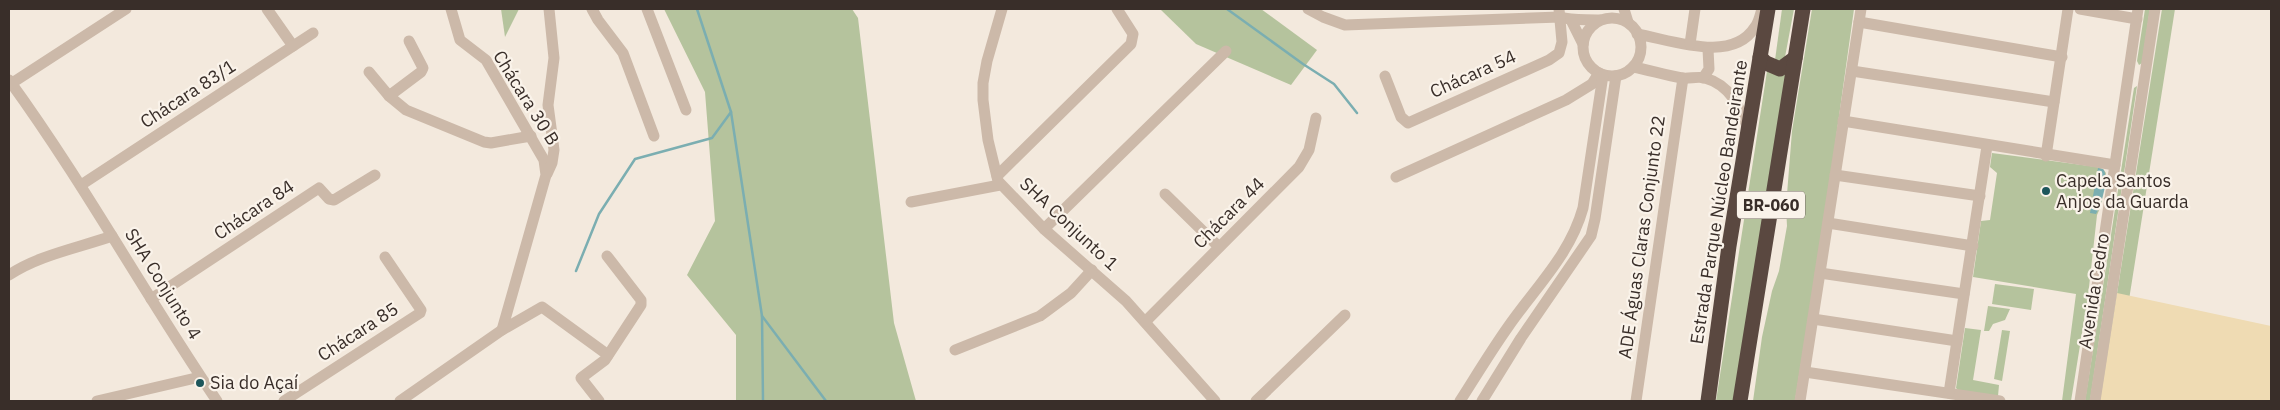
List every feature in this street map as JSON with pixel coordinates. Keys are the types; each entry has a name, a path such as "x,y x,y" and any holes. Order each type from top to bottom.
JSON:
{"highway":[{"name":"Estrada Parque Núcleo Bandeirante","path":"1708,401 1729,246 1768,9"},
{"name":"BR-060","path":"1740,401 1803,9"},
{"path":"1760,57 1766,63 1780,68 1795,58"}],"street":[{"path":"10,83 126,9"},
{"path":"267,9 293,46"},
{"name":"Chácara 30 B","path":"451,9 460,40 486,60 544,160 546,175 502,330"},
{"path":"546,175 552,163 554,150 548,105 554,58 548,9"},
{"path":"592,9 623,53 654,136"},
{"path":"647,9 686,110"},
{"path":"995,9 1002,9"},
{"name":"SHA Conjunto 1","path":"1002,9 987,61 983,83 988,140 998,180 1044,229 1092,270 1146,321 1215,401"},
{"path":"912,202 998,180 1131,44 1133,34 1117,9"},
{"path":"1308,9 1345,25 1563,15 1586,18 1605,16 1628,22"},
{"path":"1563,15 1583,44 1586,61 1601,74 1616,76 1632,67 1639,56 1641,45 1637,34 1628,22 1624,9"},
{"path":"1690,44 1695,9"},
{"path":"1637,34 1708,48 1720,48 1736,44 1746,37 1756,27 1762,9"},
{"path":"1800,401 1861,9"},
{"path":"2046,156 2068,9"},
{"path":"2080,9 2138,14"},
{"name":"Avenida Cedro","path":"2095,401 2155,9"},
{"name":"Avenida Cedro","path":"2080,401 2138,14"},
{"name":"Chácara 54","path":"1385,76 1401,117 1408,123 1549,60 1559,53 1562,42 1563,15"},
{"path":"1583,44 1586,34 1592,26 1605,16"},
{"path":"1859,22 2062,57"},
{"name":"Chácara 83/1","path":"81,185 313,33"},
{"path":"389,96 422,72 423,68 409,41"},
{"path":"1703,78 1709,69 1708,48"},
{"path":"1044,229 1226,51"},
{"path":"2131,61 2138,70 2145,69 2146,66"},
{"path":"1632,67 1683,78 1703,78 1721,86 1730,93 1739,105 1748,128"},
{"path":"1852,71 2054,102"},
{"path":"369,72 389,96 406,110 484,142 491,143 531,136"},
{"path":"1396,177 1566,100 1592,84 1601,74"},
{"path":"1460,401 1508,326 1549,274 1577,227 1584,200 1601,74"},
{"path":"1482,401 1521,338 1591,236 1616,76"},
{"name":"ADE Águas Claras Conjunto 22","path":"1636,401 1683,78"},
{"path":"2127,81 2141,80 2143,85"},
{"name":"SHA Conjunto 4","path":"10,83 81,185 150,300 217,401"},
{"name":"Chácara 44","path":"1146,321 1302,163 1309,150 1316,118"},
{"path":"1843,121 2115,166"},
{"path":"1949,393 1987,146"},
{"name":"Chácara 84","path":"150,300 319,188 329,199 334,200 375,175"},
{"path":"1835,175 1980,196"},
{"path":"1165,194 1219,247"},
{"path":"1828,223 1973,246"},
{"path":"1577,227 1591,236"},
{"path":"9,275 48,256 112,236"},
{"path":"599,401 582,378 605,360 641,305 640,300 607,256"},
{"name":"Chácara 85","path":"284,401 420,313 421,310 385,257"},
{"path":"955,350 1040,316 1071,292 1092,270"},
{"path":"1820,273 1964,294"},
{"path":"400,401 502,330 542,307 608,355"},
{"path":"1256,401 1345,315"},
{"path":"1813,320 1957,341"},
{"path":"1805,372 2000,401"},
{"path":"97,401 200,377"}],"green space":[{"path":"501,9 519,9 505,37"},
{"path":"664,9 852,9 858,18 894,323 916,401 736,401 736,335 687,275 715,221 705,92"},
{"path":"1160,9 1261,9 1317,50 1291,85 1196,44"},
{"path":"1782,9 1794,9 1785,57 1780,63 1775,60"},
{"path":"1812,9 1854,9 1829,188 1795,401 1753,401 1762,337 1772,291 1779,271 1787,226 1786,207 1792,131"},
{"path":"2145,9 2150,9 2142,63 2139,65 2137,61"},
{"path":"2162,9 2175,9 2113,401 2100,401"},
{"path":"1767,71 1776,75 1786,74 1736,401 1716,401"},
{"path":"2137,86 2090,401 2085,401 2133,94 2134,88"},
{"path":"1992,153 2097,167 2103,169 2106,173 2101,206 2097,215 2088,296 2071,401 2062,401 2076,294 1973,277 1981,221 1990,220 1997,173 1990,167"},
{"path":"1995,284 2034,289 2031,310 1992,304"},
{"path":"1988,306 2010,309 2005,320 1993,324 1989,331 1984,331"},
{"path":"1965,328 1981,330 1973,380 1999,385 1998,396 1958,390 1956,388"},
{"path":"2002,330 2010,331 2002,381 1994,379"}],"sand":[{"path":"2117,293 2271,326 2271,401 2100,401"}],"water":[{"path":"2098,168 2103,169 2106,178 2096,214 2090,213"}],"waterway":[{"path":"697,9 731,112 762,316 826,401"},
{"path":"1227,9 1334,84 1357,113"},
{"path":"576,271 599,214 635,159 712,138 731,112"},
{"path":"762,316 763,401"}],"place":[{"name":"Capela Santos Anjos da Guarda","path":"2046,191"},
{"name":"Sia do Açaí","path":"200,383"}]}
